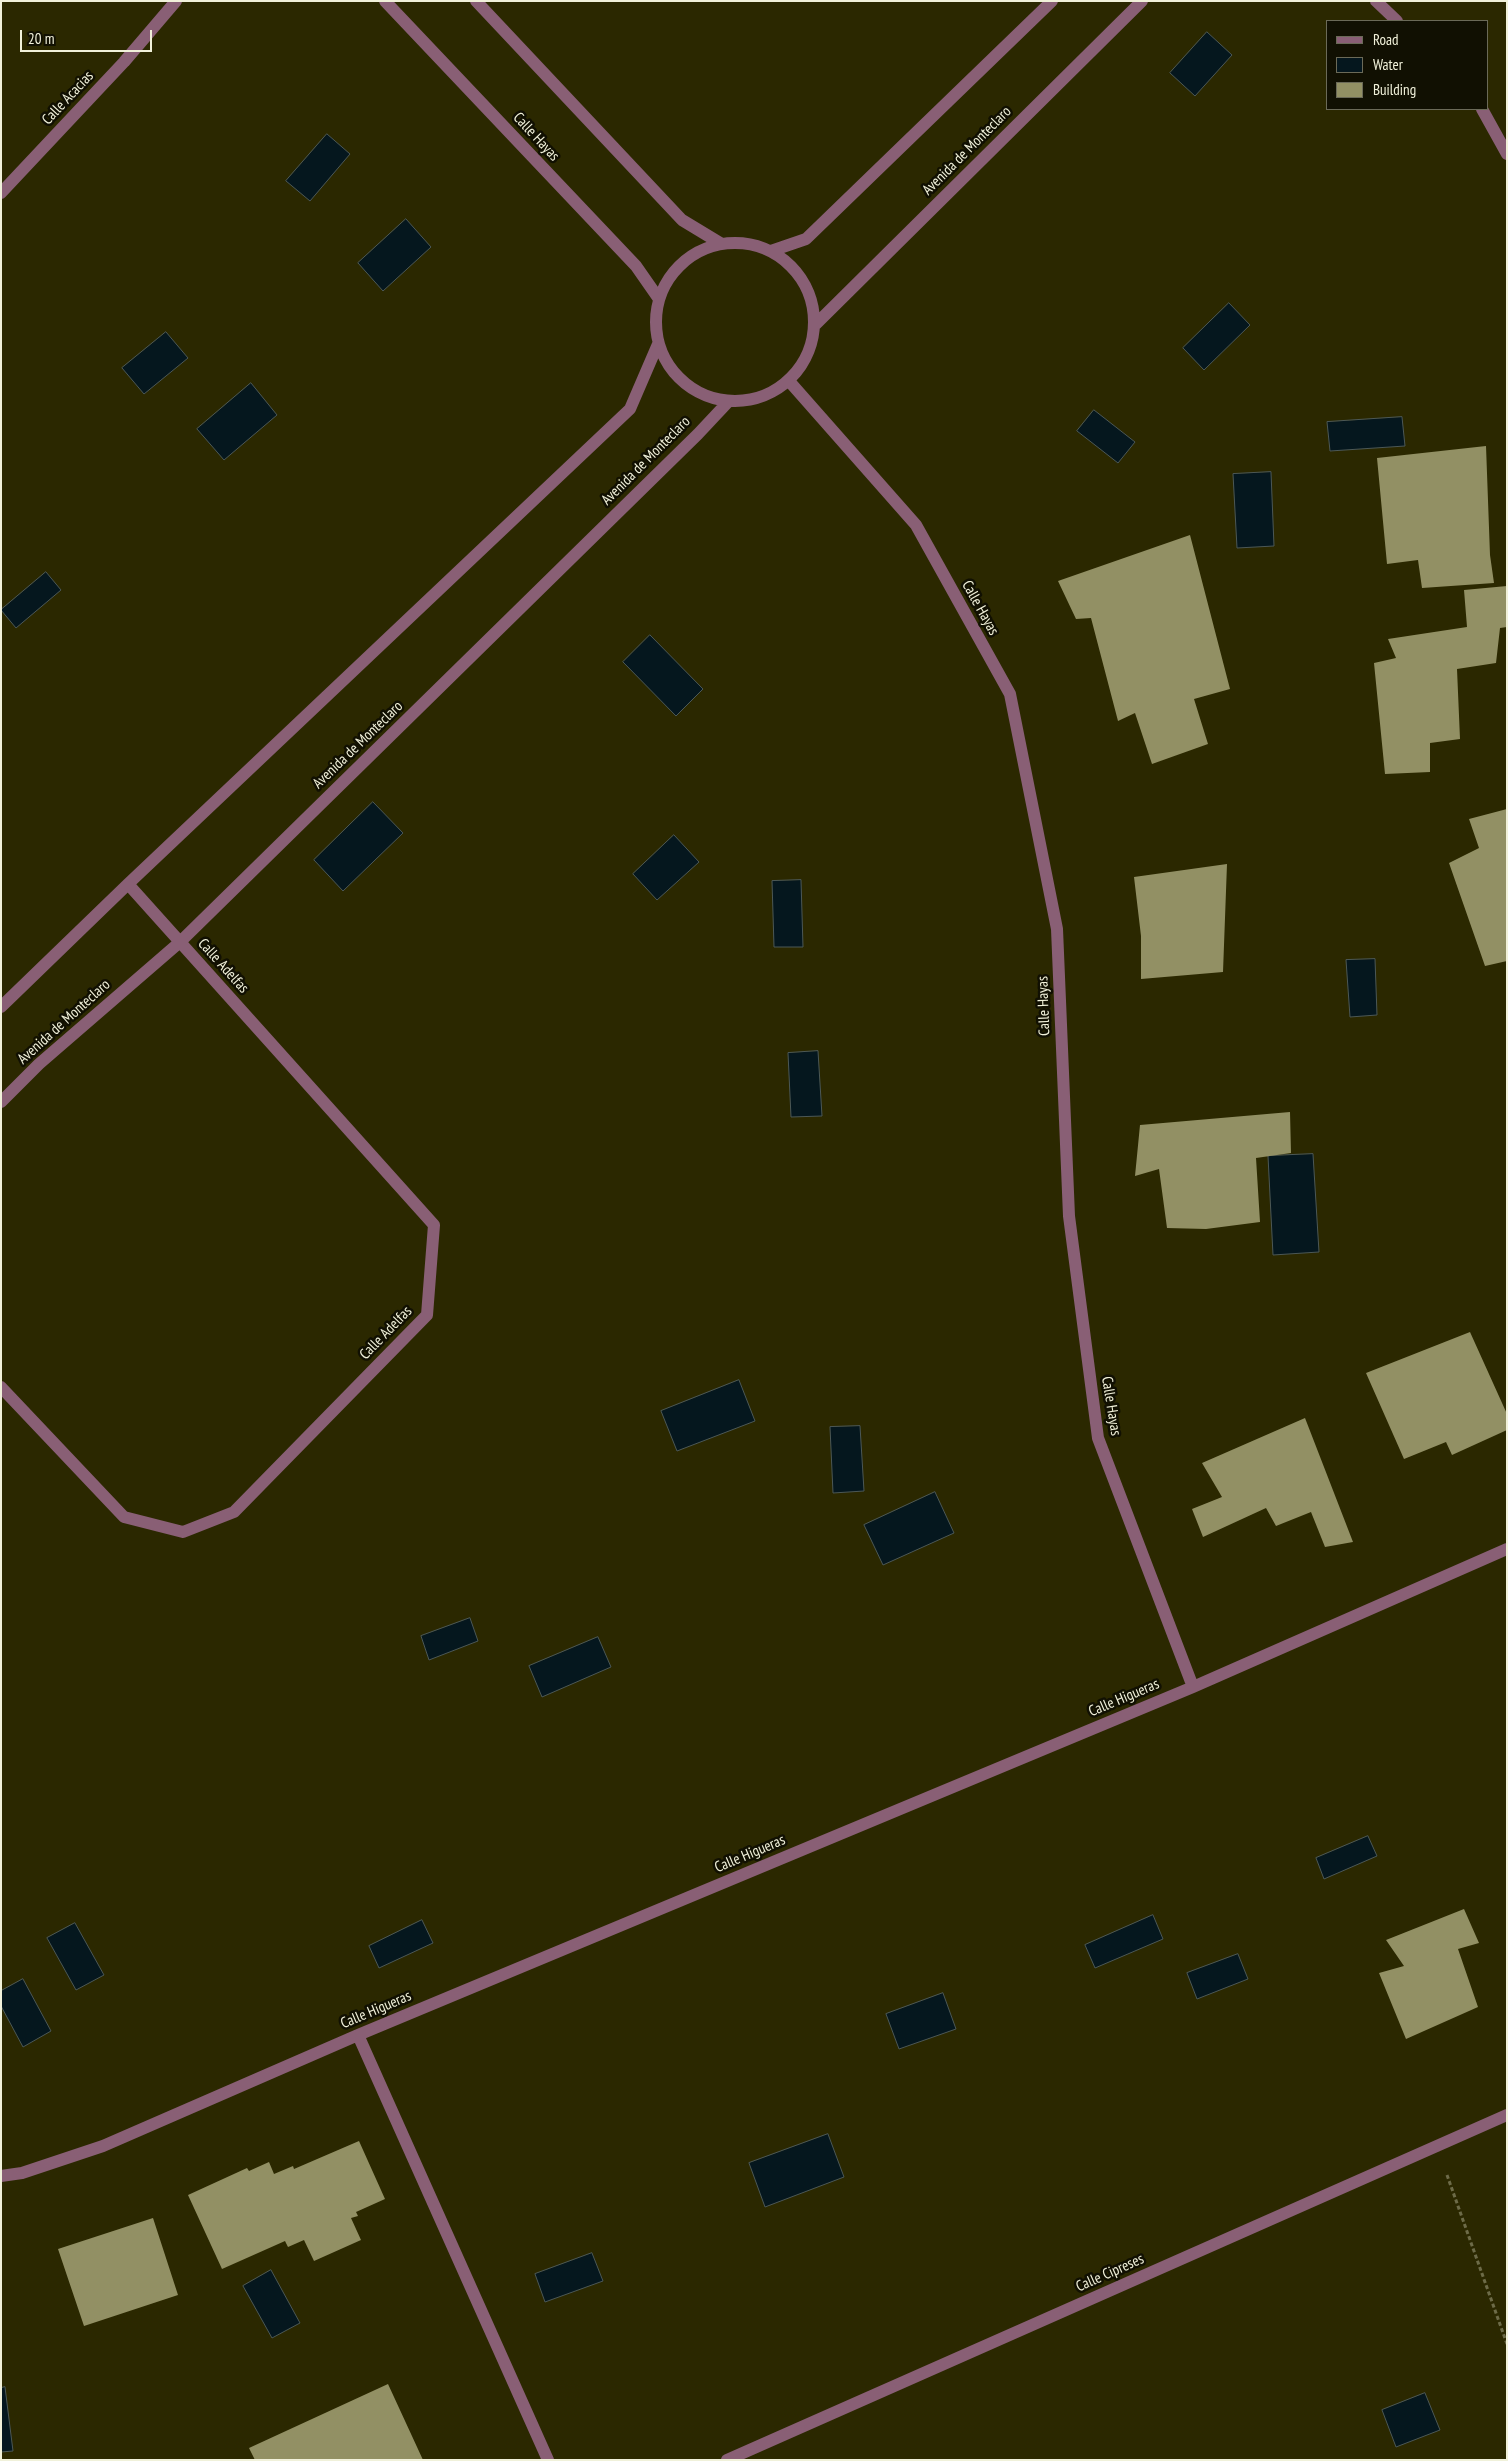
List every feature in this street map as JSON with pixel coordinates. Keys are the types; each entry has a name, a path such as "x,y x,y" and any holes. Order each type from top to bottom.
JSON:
{"street":[{"name":"Calle Acacias","path":"1,193 124,62 176,1"},
{"name":"Calle Hayas","path":"385,1 636,266 658,299"},
{"path":"476,1 682,220 720,243"},
{"path":"771,251 806,239 1052,1"},
{"name":"Avenida de Monteclaro","path":"815,325 1142,1"},
{"path":"1376,1 1396,20"},
{"path":"1483,110 1507,154"},
{"path":"720,243 746,243 771,251 789,264 804,281 812,302 815,325 811,346 802,364 789,381 771,393 750,400 728,402 705,396 684,384 668,365 658,344 655,321 658,299 668,279 682,262 700,250 720,243"},
{"path":"1,1007 128,884 630,409 658,344"},
{"name":"Calle Hayas","path":"789,381 916,526 1010,694 1057,929 1069,1216 1098,1438 1193,1687"},
{"name":"Avenida de Monteclaro","path":"1,1102 39,1064 180,942 698,434 728,402"},
{"name":"Calle Adelfas","path":"1,1387 124,1516 183,1532 234,1512 426,1315 434,1225 128,884"},
{"name":"Calle Higueras","path":"1,2176 22,2173 103,2146 358,2035 1193,1687 1507,1549"},
{"path":"358,2035 548,2460"},
{"name":"Calle Cipreses","path":"726,2460 1507,2115"}],"path":[{"path":"1437,2146 1507,2344"}],"water":[{"path":"1207,32 1232,55 1195,96 1170,73"},
{"path":"327,134 350,154 310,201 286,181"},
{"path":"406,219 431,247 383,291 358,263"},
{"path":"1229,303 1250,325 1204,370 1183,348"},
{"path":"166,332 188,358 144,394 122,368"},
{"path":"251,383 277,415 224,460 197,429"},
{"path":"1094,410 1135,442 1118,463 1077,431"},
{"path":"1402,417 1405,446 1330,451 1327,422"},
{"path":"1271,472 1274,546 1237,548 1233,474"},
{"path":"46,572 61,590 16,628 1,610"},
{"path":"650,635 703,689 676,716 623,662"},
{"path":"373,802 403,833 343,891 314,860"},
{"path":"674,835 699,862 657,900 633,874"},
{"path":"801,880 803,947 774,947 772,881"},
{"path":"1375,959 1377,1015 1350,1017 1346,960"},
{"path":"818,1051 822,1116 791,1117 788,1053"},
{"path":"1313,1154 1319,1252 1273,1255 1268,1156"},
{"path":"739,1380 755,1421 677,1451 661,1411"},
{"path":"860,1426 864,1491 833,1493 830,1427"},
{"path":"935,1492 954,1533 883,1565 864,1525"},
{"path":"470,1618 478,1641 429,1660 421,1636"},
{"path":"598,1637 611,1667 542,1697 529,1666"},
{"path":"1368,1836 1377,1856 1324,1879 1316,1858"},
{"path":"1153,1915 1163,1939 1095,1968 1085,1945"},
{"path":"422,1920 433,1943 379,1968 369,1946"},
{"path":"75,1923 104,1975 76,1990 47,1938"},
{"path":"1238,1954 1248,1979 1197,1999 1187,1973"},
{"path":"23,1979 51,2031 23,2047 1,2006 1,1991"},
{"path":"943,1993 956,2029 899,2049 886,2014"},
{"path":"828,2134 844,2177 765,2207 749,2163"},
{"path":"592,2253 603,2281 545,2302 535,2274"},
{"path":"271,2270 300,2323 272,2338 243,2286"},
{"path":"5,2387 13,2451 1,2452 1,2388"},
{"path":"1425,2393 1440,2430 1396,2447 1382,2410"}],"building":[{"path":"1486,446 1490,555 1494,583 1422,588 1418,560 1387,564 1377,458"},
{"path":"1190,535 1230,689 1194,699 1208,744 1152,764 1135,713 1118,721 1091,618 1076,619 1058,581"},
{"path":"1507,586 1507,627 1500,628 1496,663 1457,669 1460,739 1430,743 1430,772 1385,774 1374,663 1396,658 1388,639 1467,627 1464,590"},
{"path":"1507,809 1507,961 1485,966 1449,863 1479,848 1469,819"},
{"path":"1227,864 1223,972 1141,979 1141,936 1134,877"},
{"path":"1290,1112 1291,1153 1256,1158 1260,1222 1206,1229 1167,1228 1159,1169 1135,1176 1140,1125"},
{"path":"1470,1332 1507,1414 1507,1430 1452,1455 1446,1442 1404,1459 1366,1373"},
{"path":"1305,1418 1353,1542 1325,1547 1311,1512 1276,1526 1266,1508 1203,1537 1192,1509 1222,1497 1202,1463"},
{"path":"1464,1909 1479,1943 1458,1949 1478,2007 1406,2039 1379,1973 1404,1966 1386,1940"},
{"path":"359,2141 385,2199 356,2212 358,2216 351,2218 361,2240 314,2261 304,2240 288,2247 285,2241 222,2269 188,2195 247,2168 249,2171 269,2162 274,2174 293,2166 294,2169"},
{"path":"153,2218 178,2295 84,2326 58,2249"},
{"path":"388,2384 423,2460 255,2460 249,2448"}]}
